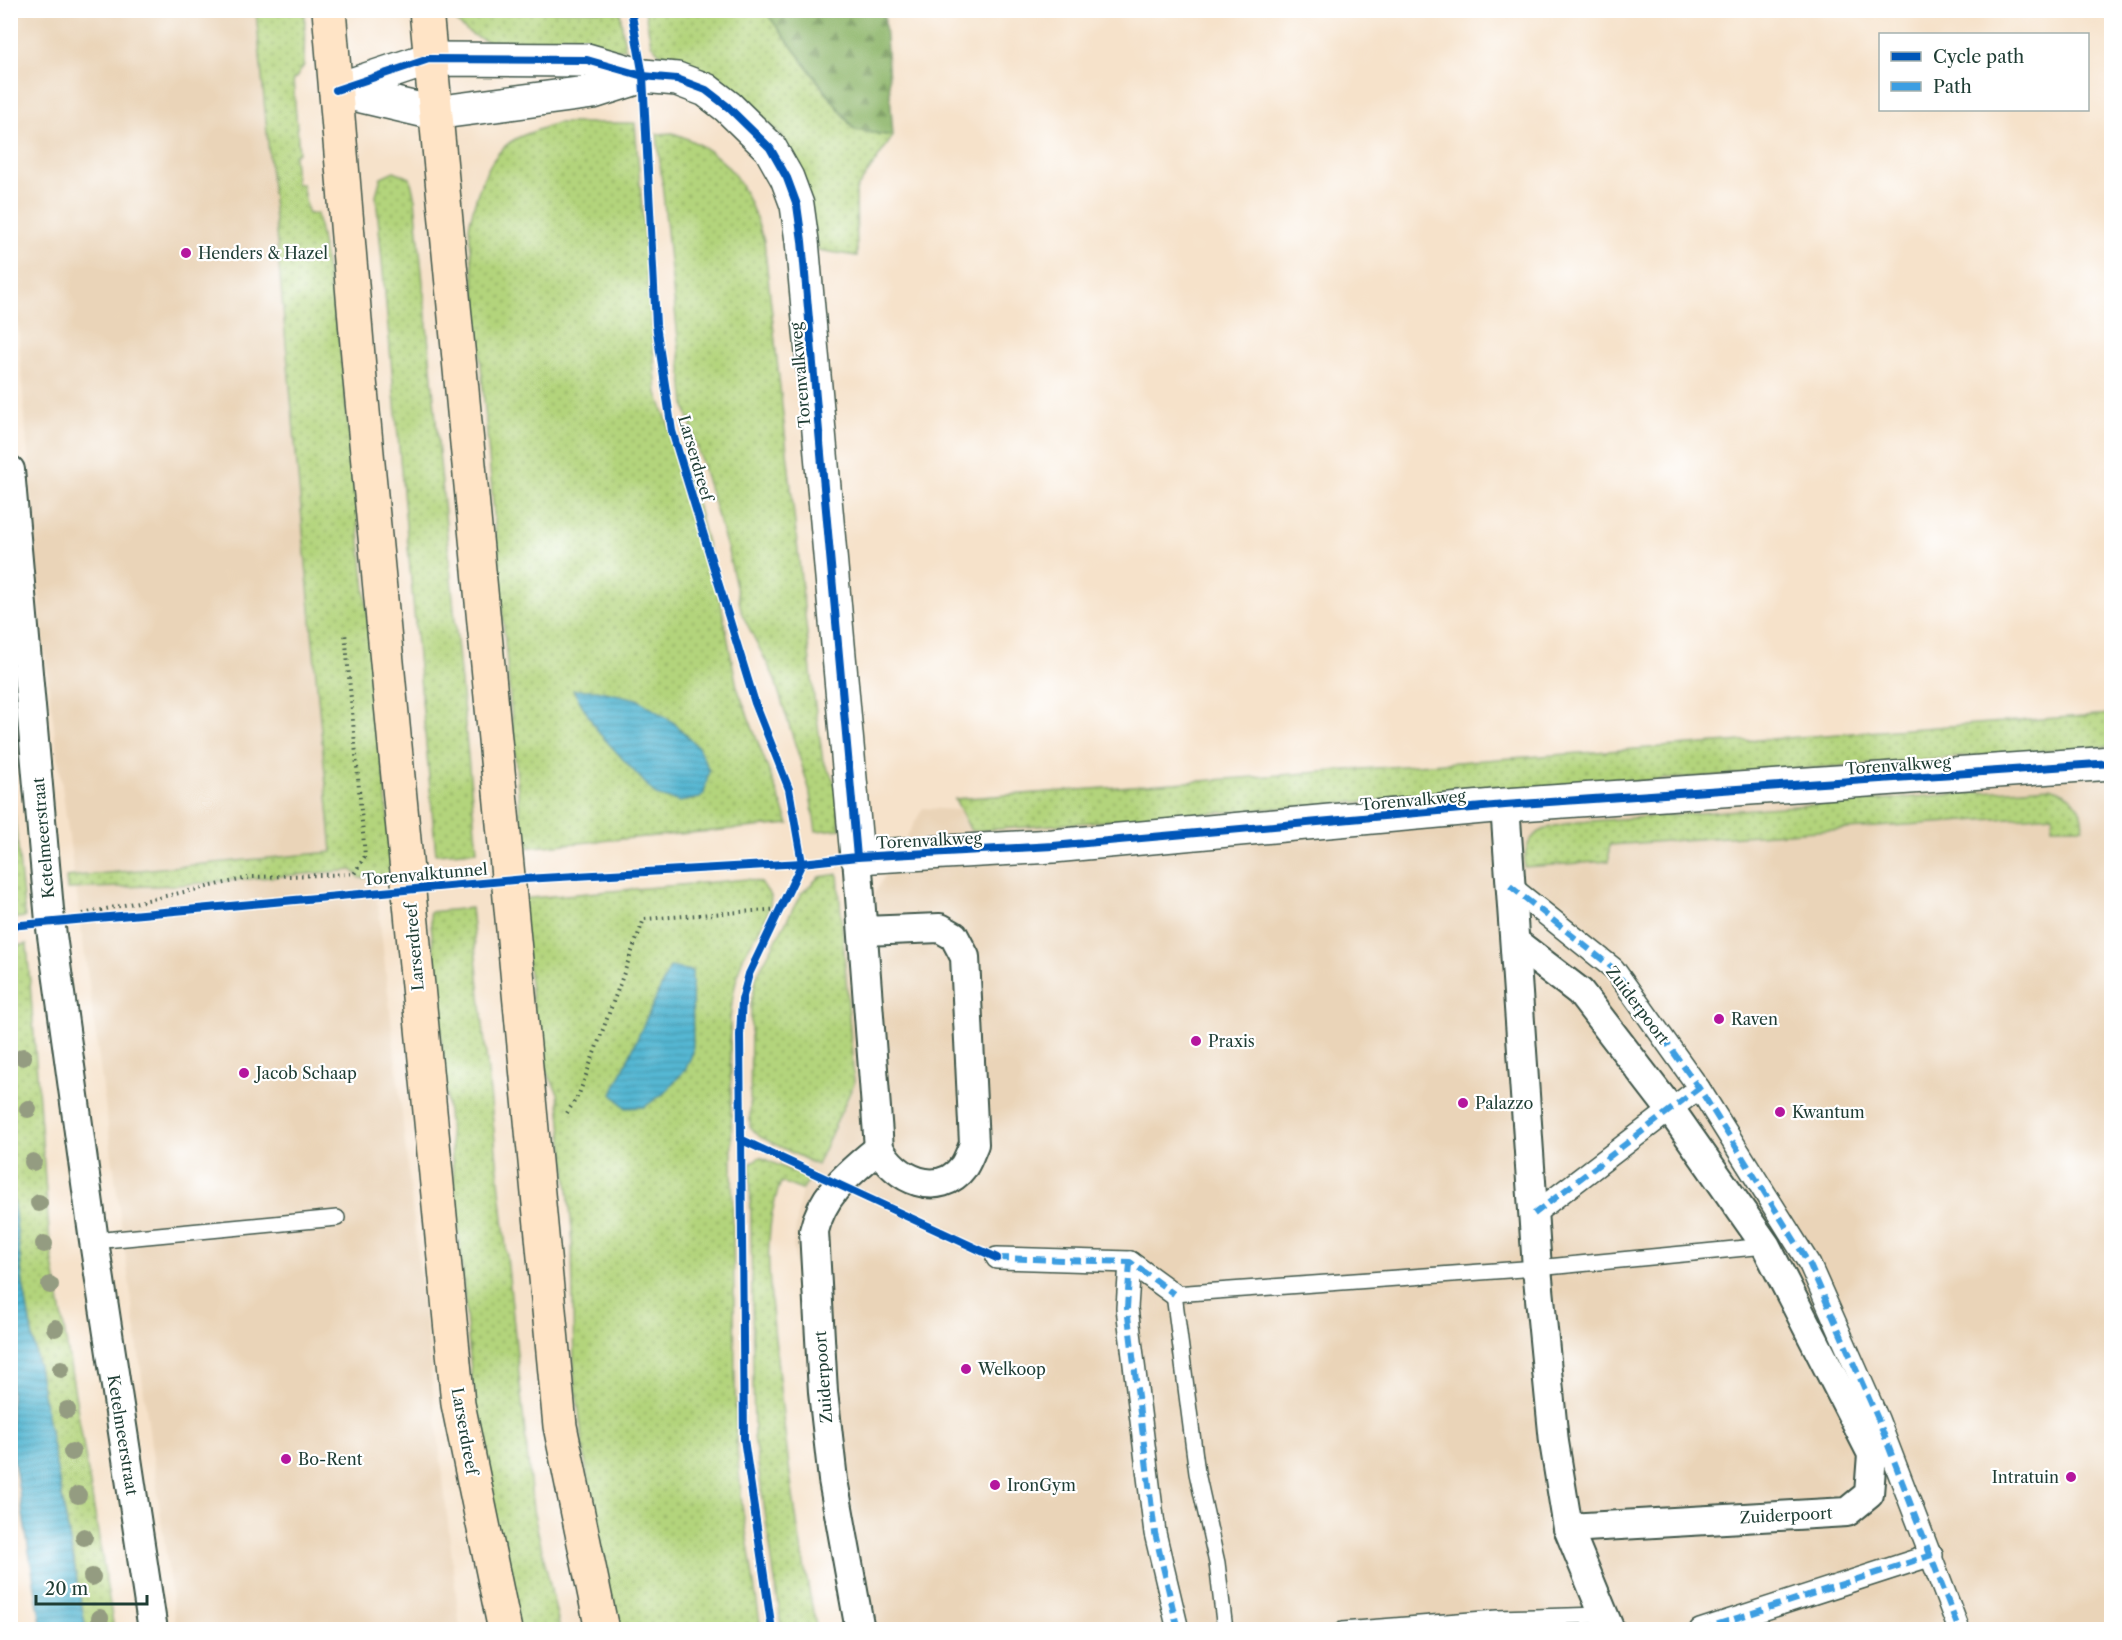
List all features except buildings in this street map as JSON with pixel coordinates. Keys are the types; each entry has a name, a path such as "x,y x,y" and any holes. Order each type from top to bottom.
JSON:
{"main road":[{"name":"Larserdreef","path":"329,10 361,392 458,1404 505,1629"},
{"path":"426,10 560,1426 602,1629"}],"street":[{"name":"Torenvalkweg","path":"336,90 429,59 587,60 643,76 678,79 706,90 728,107 770,148 787,177 797,205 857,857 1053,846 1505,805 2112,763"},
{"name":"Torenvalkweg","path":"336,90 434,113 593,92 643,76"},
{"name":"Ketelmeerstraat","path":"10,470 50,921 94,1241 153,1629"},
{"path":"1505,805 1537,1268 1554,1442 1568,1528 1606,1622"},
{"path":"857,857 879,1148 886,1162 902,1176 918,1182 945,1181 964,1167 974,1144 965,957 954,936 940,928 864,931"},
{"name":"Zuiderpoort","path":"1510,886 1614,969 1699,1088 1810,1265 1878,1419 1959,1629"},
{"name":"Zuiderpoort","path":"1515,942 1580,992 1670,1109 1766,1246 1872,1454 1869,1494 1846,1512 1568,1528"},
{"path":"1534,1214 1699,1088"},
{"name":"Zuiderpoort","path":"860,1629 832,1469 823,1392 814,1231 819,1212 832,1191 879,1148"},
{"path":"997,1258 1130,1262 1174,1294"},
{"path":"1130,1262 1127,1308 1155,1533 1178,1629"},
{"path":"1700,1629 1932,1555"}],"lane":[{"path":"94,1241 337,1218"},
{"path":"1225,1629 1217,1563 1197,1473 1174,1294 1537,1268 1766,1246"},
{"path":"1342,1629 1497,1618 1606,1622"}],"path":[{"path":"50,921 253,877 354,873 364,856 344,621"},
{"path":"776,918 783,905"},
{"path":"561,1124 579,1094 644,919 783,905"},
{"path":"50,921 134,913"}],"shaded area":[{"path":"10,11 277,11 460,1629 176,1629 43,645 11,243"},
{"name":"Palazzo","path":"2111,725 2111,1629 841,1629 793,1246 837,959 923,808 978,811"}],"green space":[{"path":"256,11 305,11 304,65 293,79 299,153 294,154 296,184 302,184 308,214 317,214 340,344 394,875 360,878 352,870 178,885 67,889 66,877 332,852"},
{"path":"450,11 620,11 625,49 555,50 503,45 480,38 462,27"},
{"path":"645,11 765,11 854,130 893,136 856,190 857,256 818,250 795,160 782,137 740,94 697,67 659,53 651,44"},
{"path":"765,11 884,11 893,136 855,130"},
{"path":"557,123 635,123 657,393 697,504 718,588 737,687 789,824 523,848 469,227 484,177 498,154 517,138"},
{"path":"673,133 709,151 734,174 750,203 764,241 814,698 823,761 836,784 840,829 816,831 809,788 774,677 742,614 728,551 685,406 657,134"},
{"path":"394,171 410,178 415,199 477,851 436,854 376,195 381,177"},
{"path":"2111,714 2111,746 971,831 955,799"},
{"path":"11,781 25,917 10,919"},
{"path":"2050,787 2070,796 2081,812 2083,827 2052,827 2053,815 1609,845 1609,861 1524,867 1528,845 1539,832 1547,828 1579,822"},
{"path":"838,874 854,1083 817,1165 760,1137 750,1127 751,1003 757,975 801,894 819,877"},
{"path":"748,879 761,883 771,896 765,920 741,964 734,988 730,1021 736,1437 742,1505 761,1629 618,1629 605,1576 587,1474 574,1374 572,1229 558,1093 539,1058 520,899"},
{"path":"471,908 533,1510 560,1629 515,1629 477,1437 430,912"},
{"path":"27,944 50,1244 114,1629 86,1629 23,1284 10,1179 10,947"},
{"path":"760,1157 809,1179 802,1190 781,1182 770,1224 769,1269 788,1461 817,1629 782,1629 754,1437 750,1163"}],"water":[{"path":"573,690 596,690 637,699 673,722 698,747 709,770 704,794 700,798 680,802 656,795 599,733"},
{"path":"670,967 692,971 693,1052 686,1068 667,1091 644,1107 626,1108 612,1094"},
{"path":"11,1179 23,1284 86,1629 42,1629 11,1444"}],"marked path":[{"path":"1510,886 1614,969 1699,1088 1810,1265 1878,1419 1959,1630"},
{"path":"1534,1214 1699,1088"},
{"path":"997,1258 1130,1262 1174,1294"},
{"path":"1130,1262 1127,1308 1155,1533 1178,1630"},
{"path":"1700,1630 1932,1555"}],"cycle path":[{"path":"631,10 643,76 656,325 672,431 755,703 789,789 802,863"},
{"path":"336,90 429,59 587,60 643,76 677,79 706,90 728,107 770,148 787,178 797,205 802,241 857,857 1053,846 1505,805 2112,763"},
{"name":"Torenvalktunnel","path":"10,926 525,879 802,863 857,857"},
{"path":"772,1630 744,1439 740,1035 742,1000 749,974 802,863"},
{"path":"740,1139 997,1258"}],"place":[{"name":"Henders & Hazel","path":"186,253"},
{"name":"Raven","path":"1719,1019"},
{"name":"Praxis","path":"1196,1041"},
{"name":"Jacob Schaap","path":"244,1073"},
{"name":"Palazzo","path":"1463,1103"},
{"name":"Kwantum","path":"1780,1112"},
{"name":"Welkoop","path":"966,1369"},
{"name":"Bo-Rent","path":"286,1459"},
{"name":"Intratuin","path":"2071,1477"},
{"name":"IronGym","path":"995,1485"}]}
